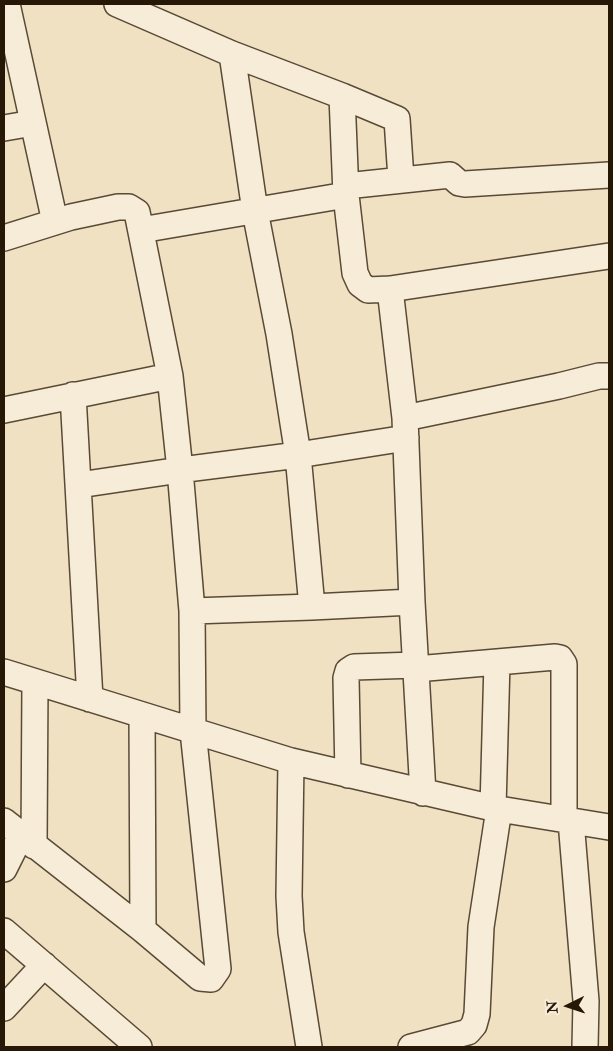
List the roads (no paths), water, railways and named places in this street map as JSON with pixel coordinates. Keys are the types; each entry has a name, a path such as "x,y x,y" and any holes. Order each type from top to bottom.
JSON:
{"street":[{"path":"7,4 55,222"},
{"path":"117,4 232,54 397,119 399,125 401,180"},
{"path":"232,54 255,211 298,455 312,607"},
{"path":"342,96 346,190 355,273 360,284 368,290 390,289 609,256"},
{"path":"4,128 33,122"},
{"path":"141,230 255,211 346,190 401,180 450,175 459,183 465,184 609,175"},
{"path":"4,238 55,222 118,207 129,207 137,212 170,376 180,470 192,610 193,731 218,969 211,979 200,978 143,930 20,834"},
{"path":"390,289 406,428 412,602 423,793"},
{"path":"78,485 298,455 606,374"},
{"path":"4,410 170,376"},
{"path":"73,396 90,699"},
{"path":"192,610 412,602"},
{"path":"348,775 346,678 348,671 354,667 416,667 560,658 564,664 568,820 586,1001 584,1047"},
{"path":"421,1046 468,1032 474,1025 477,1014 481,927 496,809 497,662"},
{"path":"4,668 4,672 291,761 496,809 609,827"},
{"path":"4,869 20,834 35,682"},
{"path":"142,715 143,930"},
{"path":"291,761 288,896 291,932 308,1047"},
{"path":"4,931 139,1047"},
{"path":"4,1008 44,965"}]}
